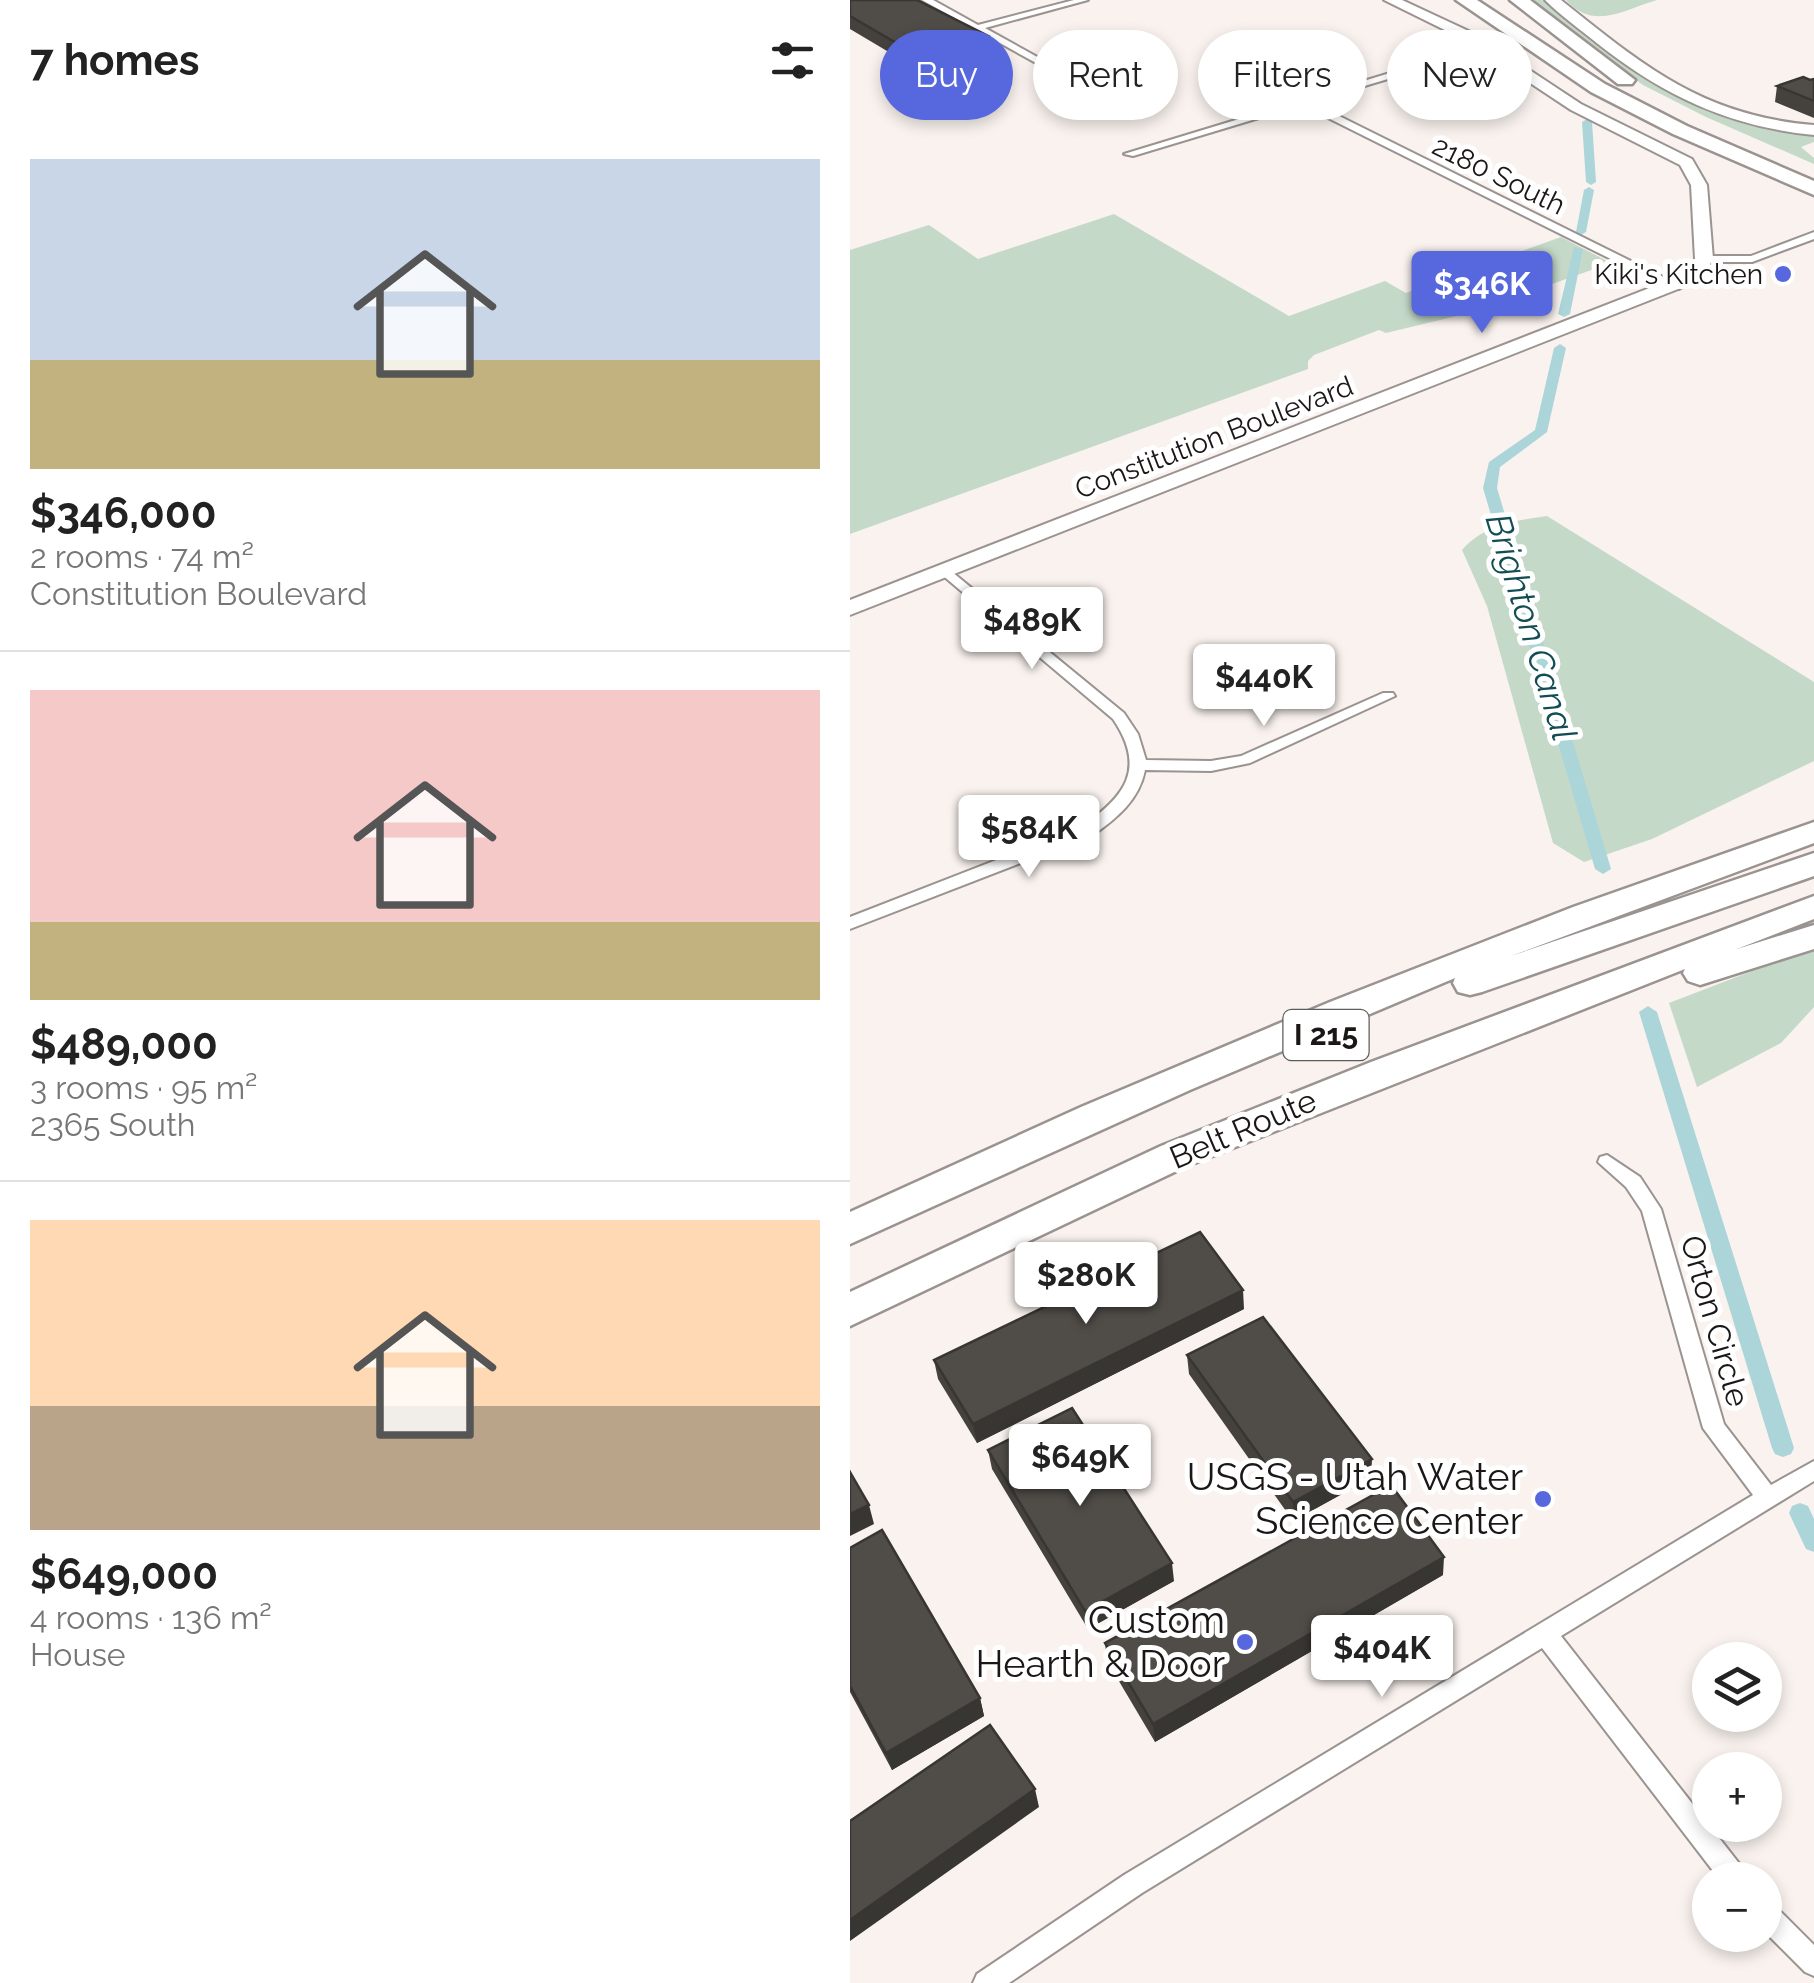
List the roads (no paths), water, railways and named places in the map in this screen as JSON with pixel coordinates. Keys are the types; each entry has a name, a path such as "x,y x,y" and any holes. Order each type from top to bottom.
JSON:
{"highway":[{"path":"1436,0 1680,130 1814,189"},
{"path":"1465,0 1582,79"},
{"path":"1488,0 1632,92 1814,175"},
{"path":"1518,0 1603,66 1672,108 1763,154"},
{"path":"850,1232 1018,1149 1378,997 1512,942 1814,832"},
{"name":"Belt Route","path":"850,1232 1006,1176 1341,1028 1814,864"},
{"name":"Belt Route","path":"850,1310 1174,1156 1384,1071 1814,907"},
{"path":"1384,1071 1814,938"}],"street":[{"path":"926,0 1033,59"},
{"path":"976,28 1084,0"},
{"path":"1392,0 1452,30"},
{"path":"1552,0 1683,97 1737,120 1814,130"},
{"path":"1532,78 1565,101 1676,155 1691,167 1699,185 1704,258 1752,259 1814,236"},
{"path":"1129,154 1242,120"},
{"name":"2180 South","path":"1338,120 1675,287"},
{"name":"Constitution Boulevard","path":"850,608 1675,287 1695,276 1704,258"},
{"path":"850,923 1087,832 1120,806 1140,765 1137,741 1120,716 946,571"},
{"path":"1140,765 1211,766 1244,760 1388,696"},
{"name":"Orton Circle","path":"1606,1162 1632,1182 1651,1209 1714,1428 1768,1498"},
{"path":"986,1983 1133,1884 1814,1470"},
{"path":"1544,1632 1722,1862"},
{"path":"1782,1931 1814,1962"}],"waterway":[{"name":"Brighton Canal","path":"1587,122 1591,182"},
{"name":"Brighton Canal","path":"1581,232 1589,190"},
{"name":"Brighton Canal","path":"1564,314 1578,249"},
{"name":"Brighton Canal","path":"1560,348 1541,432 1494,465 1490,488 1603,869"},
{"name":"Brighton Canal","path":"1648,1012 1783,1448"},
{"name":"Brighton Canal","path":"1800,1513 1814,1542"}],"place":[{"name":"Kiki's Kitchen","path":"1783,274"},
{"name":"USGS - Utah Water Science Center","path":"1543,1499"},
{"name":"Custom Hearth & Door","path":"1245,1642"}]}
